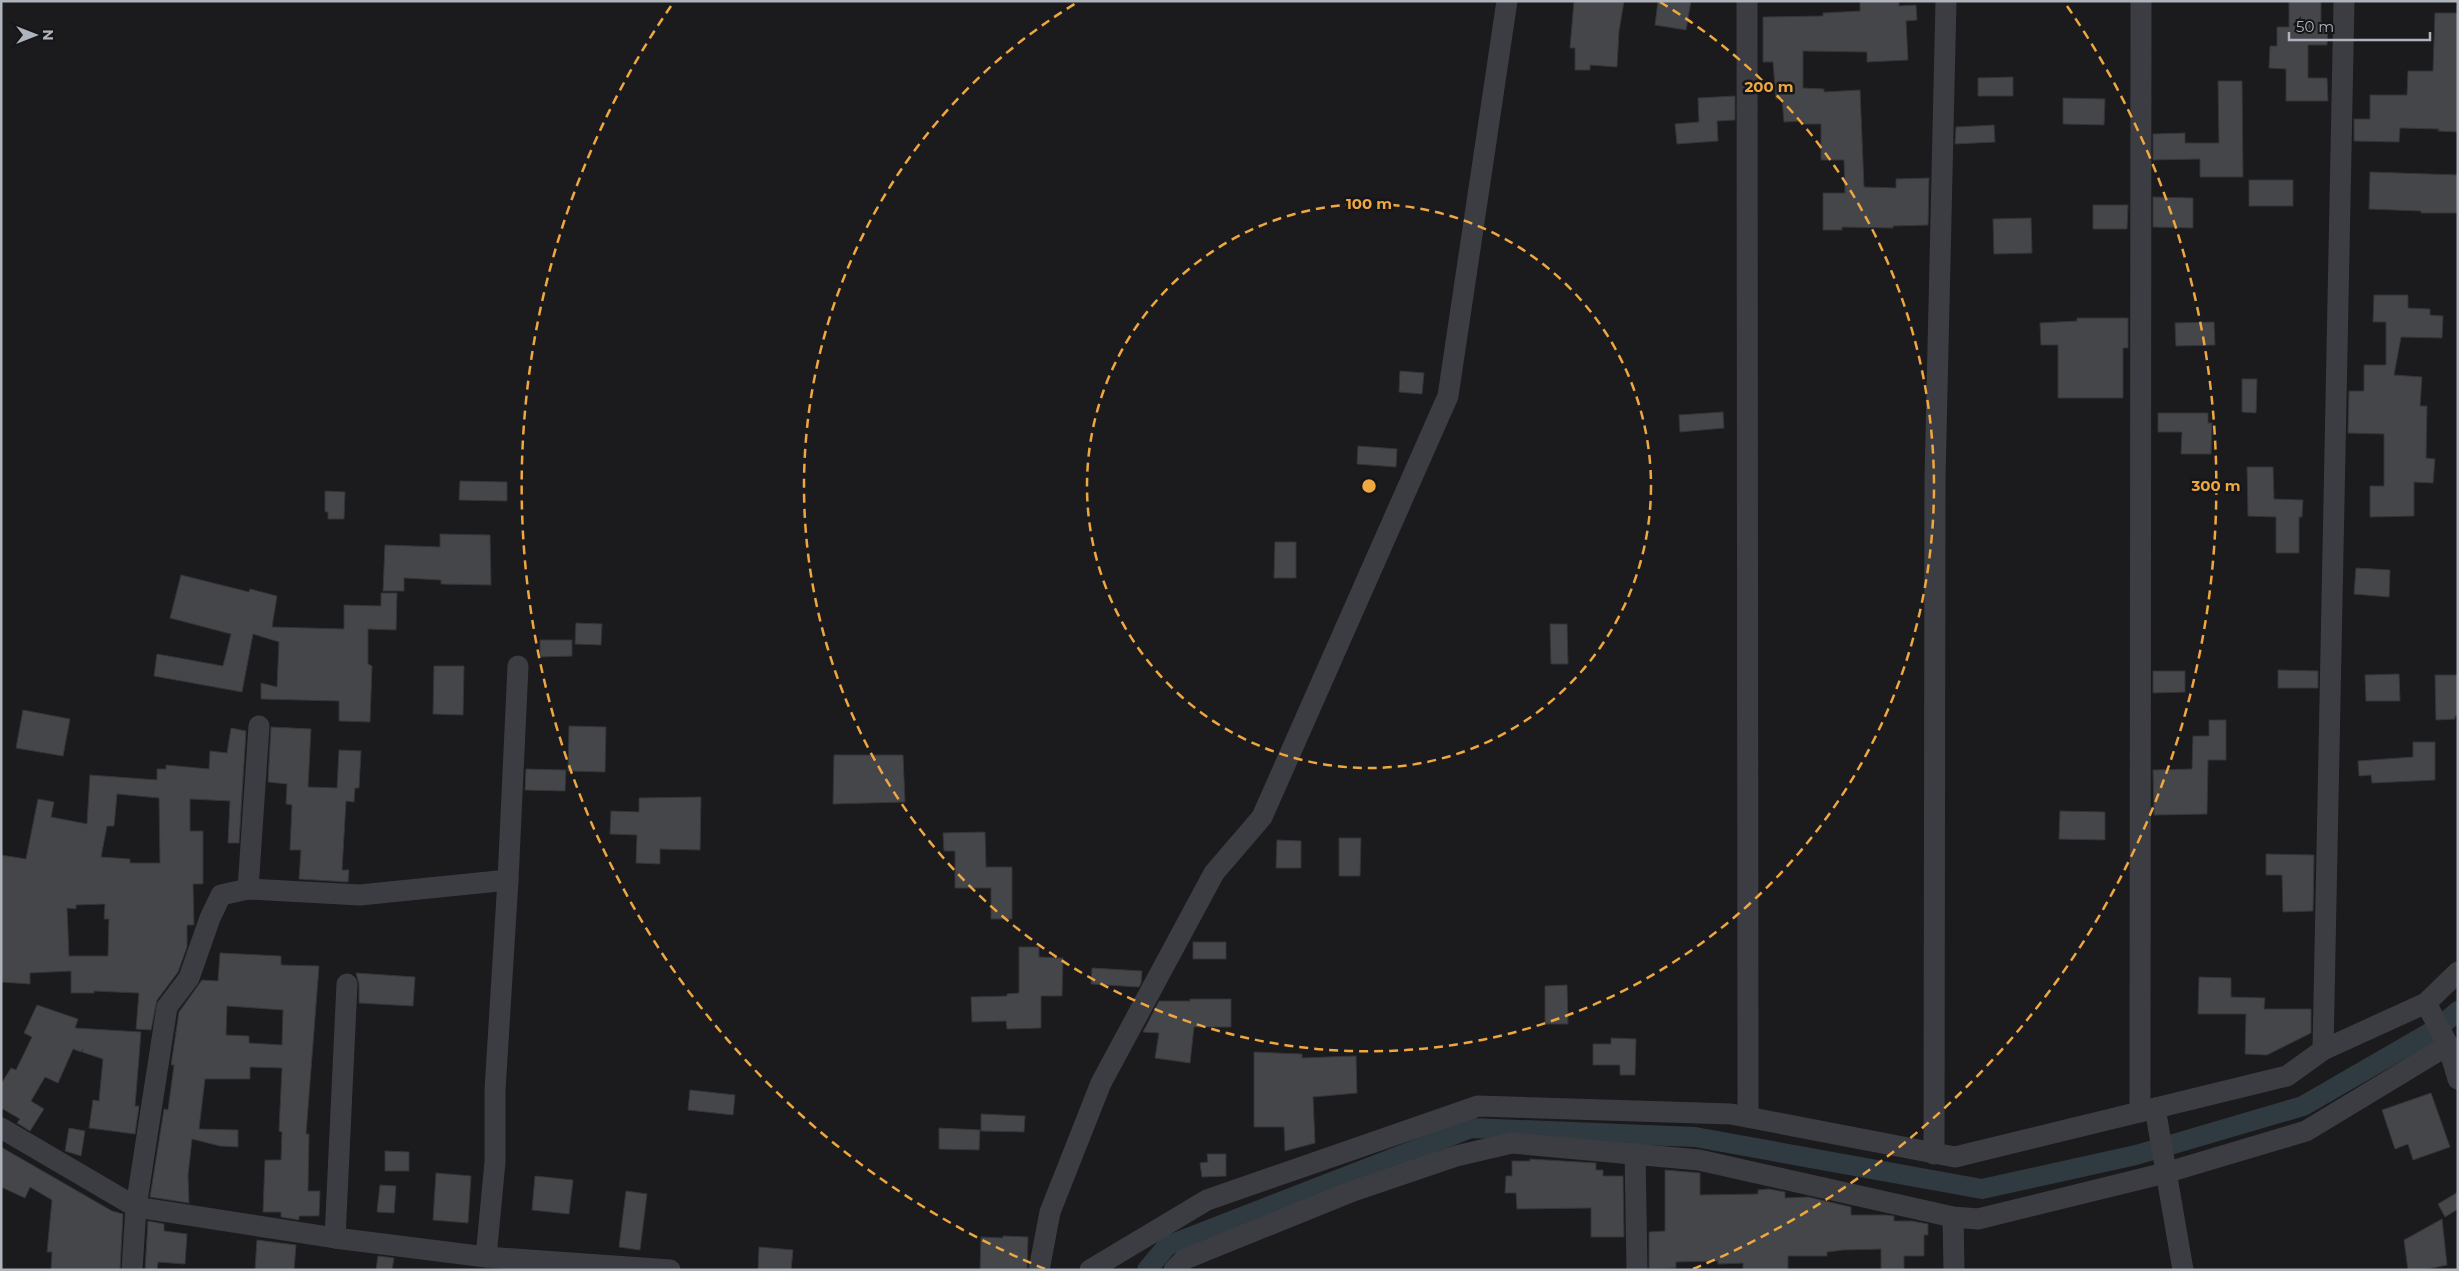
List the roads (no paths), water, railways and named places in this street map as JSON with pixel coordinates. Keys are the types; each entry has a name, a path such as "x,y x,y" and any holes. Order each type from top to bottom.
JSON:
{"street":[{"path":"1039,1270 1050,1212 1100,1083 1214,873 1262,817 1448,396 1507,1"},
{"path":"1747,1 1748,1117"},
{"path":"1934,1154 1935,478 1946,1"},
{"path":"2141,1 2147,1110 2166,1173 2183,1270"},
{"path":"2323,1050 2344,1"},
{"path":"486,1258 494,1162 494,1090 508,880 518,666"},
{"path":"248,889 259,726"},
{"path":"132,1270 136,1206 167,1007 189,978 210,918 221,896 248,889 360,896 508,880"},
{"path":"1090,1270 1207,1200 1478,1106 1627,1109 1731,1114 1955,1157 2287,1076 2323,1050 2429,1009 2458,972"},
{"path":"335,1238 347,984"},
{"path":"2429,1009 2448,1045 2458,1079"},
{"path":"1174,1270 1185,1259 1344,1194 1456,1156 1512,1143 1699,1160 1953,1217 1978,1219 2166,1173 2306,1131 2448,1045"},
{"path":"1,1128 136,1206 335,1238 486,1258 670,1270"},
{"path":"1635,1153 1637,1270"},
{"path":"1953,1217 1954,1270"}],"waterway":[{"path":"1147,1270 1167,1246 1471,1128 1695,1137 1982,1189 2136,1155 2303,1106 2438,1028 2458,1011"}]}
